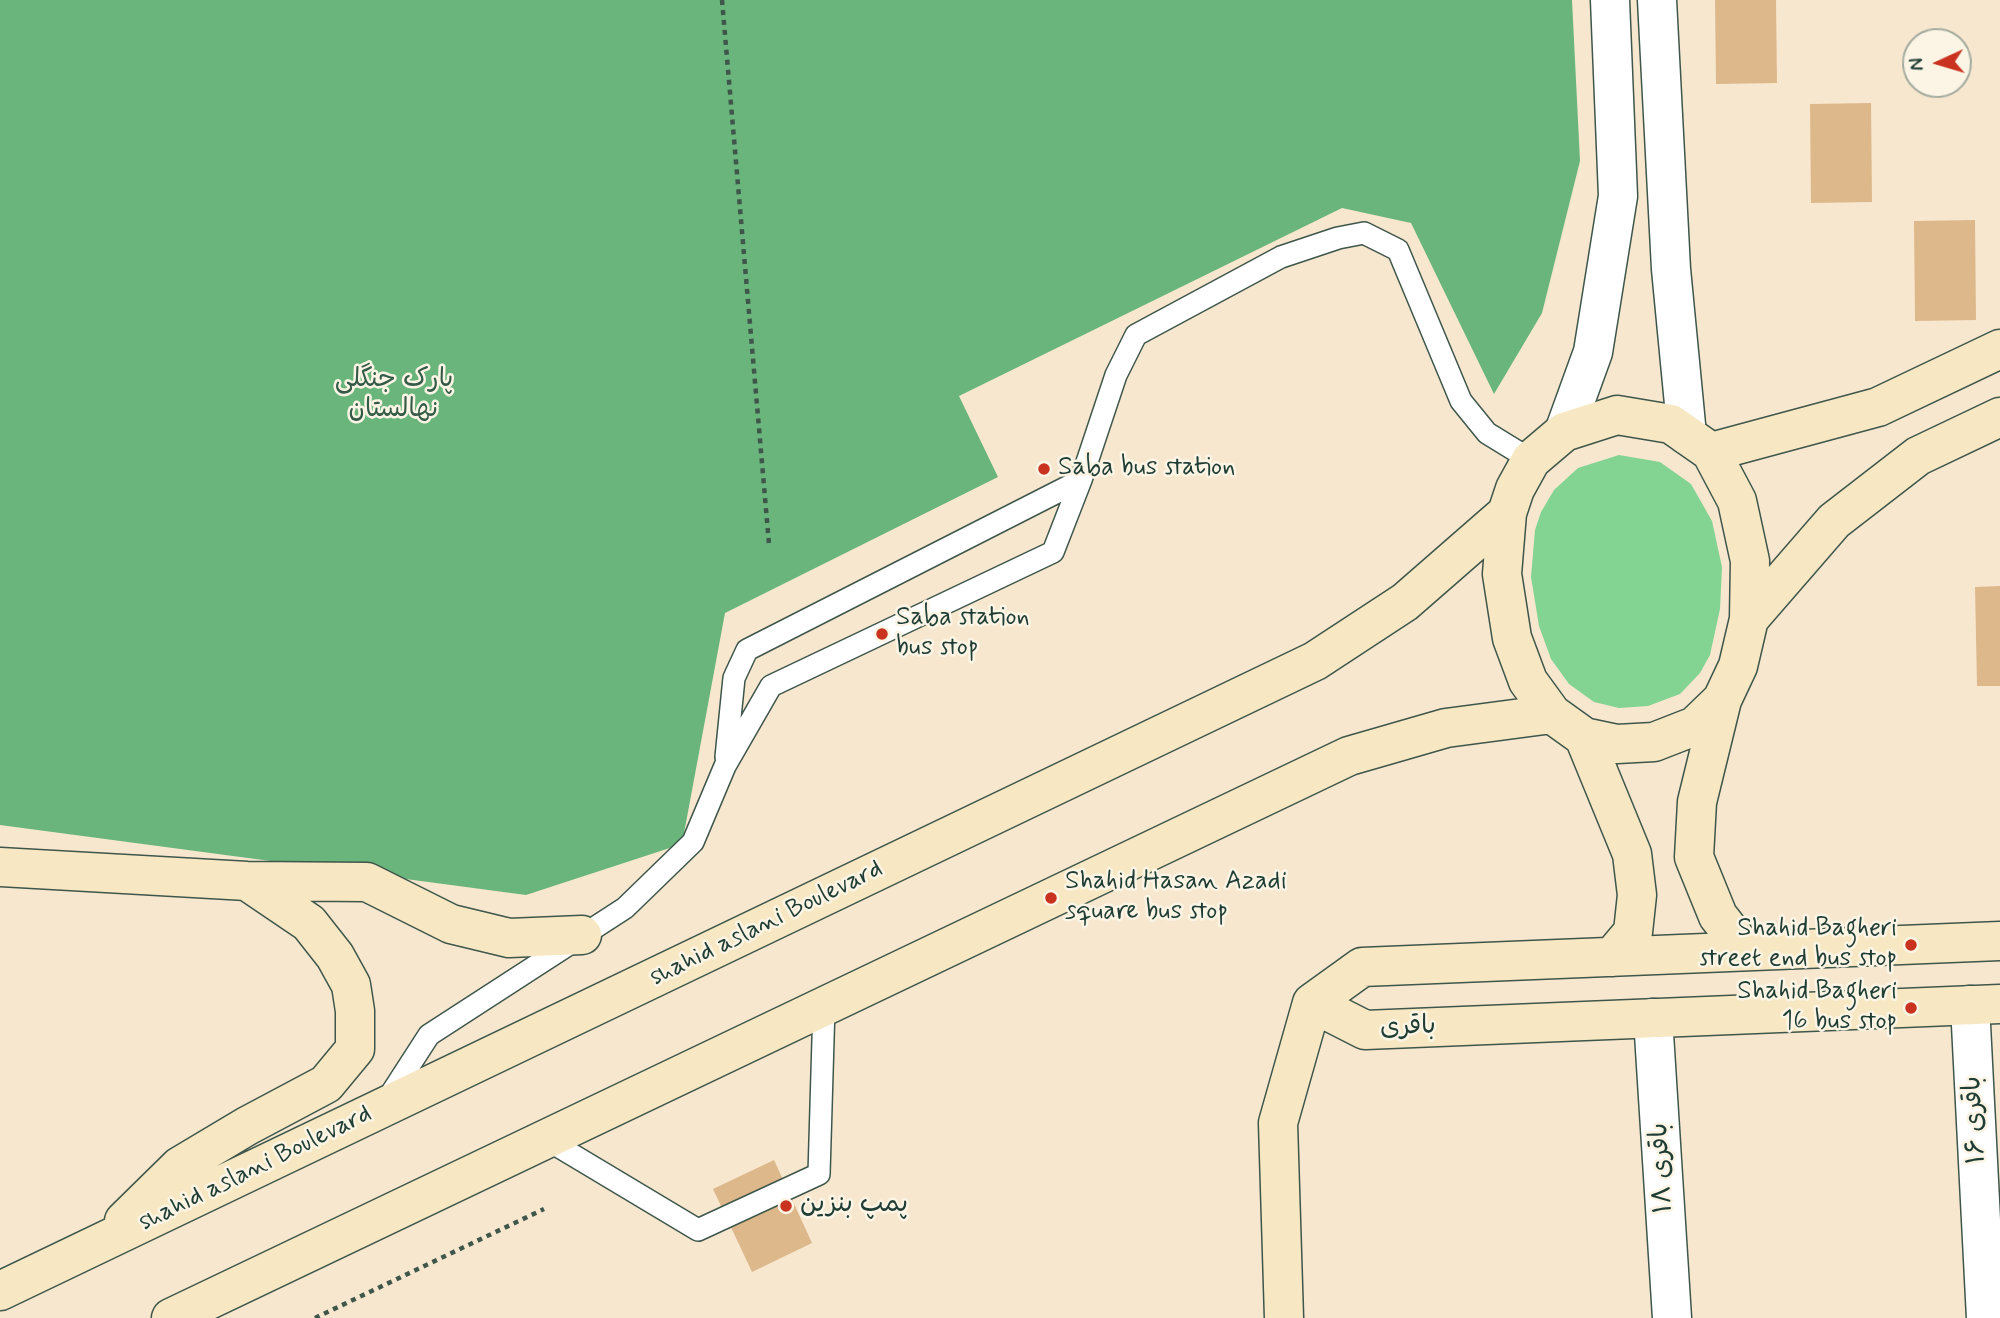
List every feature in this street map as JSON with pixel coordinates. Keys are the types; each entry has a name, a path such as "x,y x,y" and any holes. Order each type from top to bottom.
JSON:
{"main road":[{"path":"1699,444 1878,407 2000,349"},
{"path":"1722,700 1695,726 1654,742 1617,744 1584,737 1552,714 1528,681 1512,638 1502,574 1507,513 1515,489 1531,460 1564,432 1617,415 1671,424 1699,444 1737,501 1750,561 1749,619 1738,666 1722,700 1697,802 1694,856 1718,916 1740,944 1756,951"},
{"path":"1749,619 1834,521 1917,456 2000,417"},
{"name":"shahid aslani Boulevard","path":"0,1291 1315,661 1405,602 1507,513"},
{"path":"171,1318 1349,756 1446,728 1552,714"},
{"path":"1584,737 1632,854 1637,894 1633,932 1612,957"},
{"path":"0,867 247,881 367,882 451,924 509,937 582,935"},
{"path":"102,1242 180,1166 326,1084 355,1049 355,1011 351,985 335,956 309,923 247,881"},
{"path":"1284,1318 1278,1123 1312,1003 1362,967 2000,941"},
{"name":"باقری","path":"1312,1003 1365,1030 1985,1004"}],"street":[{"path":"1564,432 1593,352 1618,196 1609,0"},
{"path":"1657,0 1671,269 1699,444"},
{"name":"باقری ۱۶","path":"1985,1004 1986,1318"},
{"name":"باقری ۱۸","path":"1653,1018 1672,1318"}],"lane":[{"path":"382,1109 429,1035 625,908 693,842 725,766 771,686 1053,552 1081,480 1116,375 1136,335 1281,257 1338,238 1364,233 1398,250 1461,401 1487,433 1531,460"},
{"path":"725,766 734,678 747,650 1081,480"},
{"path":"545,1139 698,1230 819,1174 824,1006"}],"path":[{"path":"722,0 769,544"},
{"path":"315,1318 544,1209"}],"green space":[{"name":"پارک جنگلی نهالستان","path":"0,0 1572,0 1580,161 1542,313 1494,394 1411,223 1342,208 959,396 998,477 725,613 682,844 526,895 0,825"},
{"path":"1619,455 1660,462 1691,484 1712,521 1722,567 1720,609 1710,655 1700,673 1680,694 1648,706 1619,708 1594,702 1569,684 1551,659 1539,626 1531,577 1535,530 1541,512 1554,490 1578,468"}],"building":[{"path":"1715,0 1776,0 1777,83 1716,84"},
{"path":"1871,103 1872,202 1811,203 1810,104"},
{"path":"1975,220 1976,320 1915,321 1914,221"},
{"path":"2000,586 2000,686 1977,686 1975,587"},
{"path":"774,1160 812,1243 752,1272 713,1189"}],"place":[{"name":"Saba bus station","path":"1044,469"},
{"name":"Saba station bus stop","path":"882,634"},
{"name":"Shahid Hasan Azadi square bus stop","path":"1051,898"},
{"name":"Shahid Bagheri street end bus stop","path":"1911,945"},
{"name":"Shahid Bagheri 16 bus stop","path":"1911,1008"},
{"name":"پمپ بنزین","path":"786,1206"}]}
